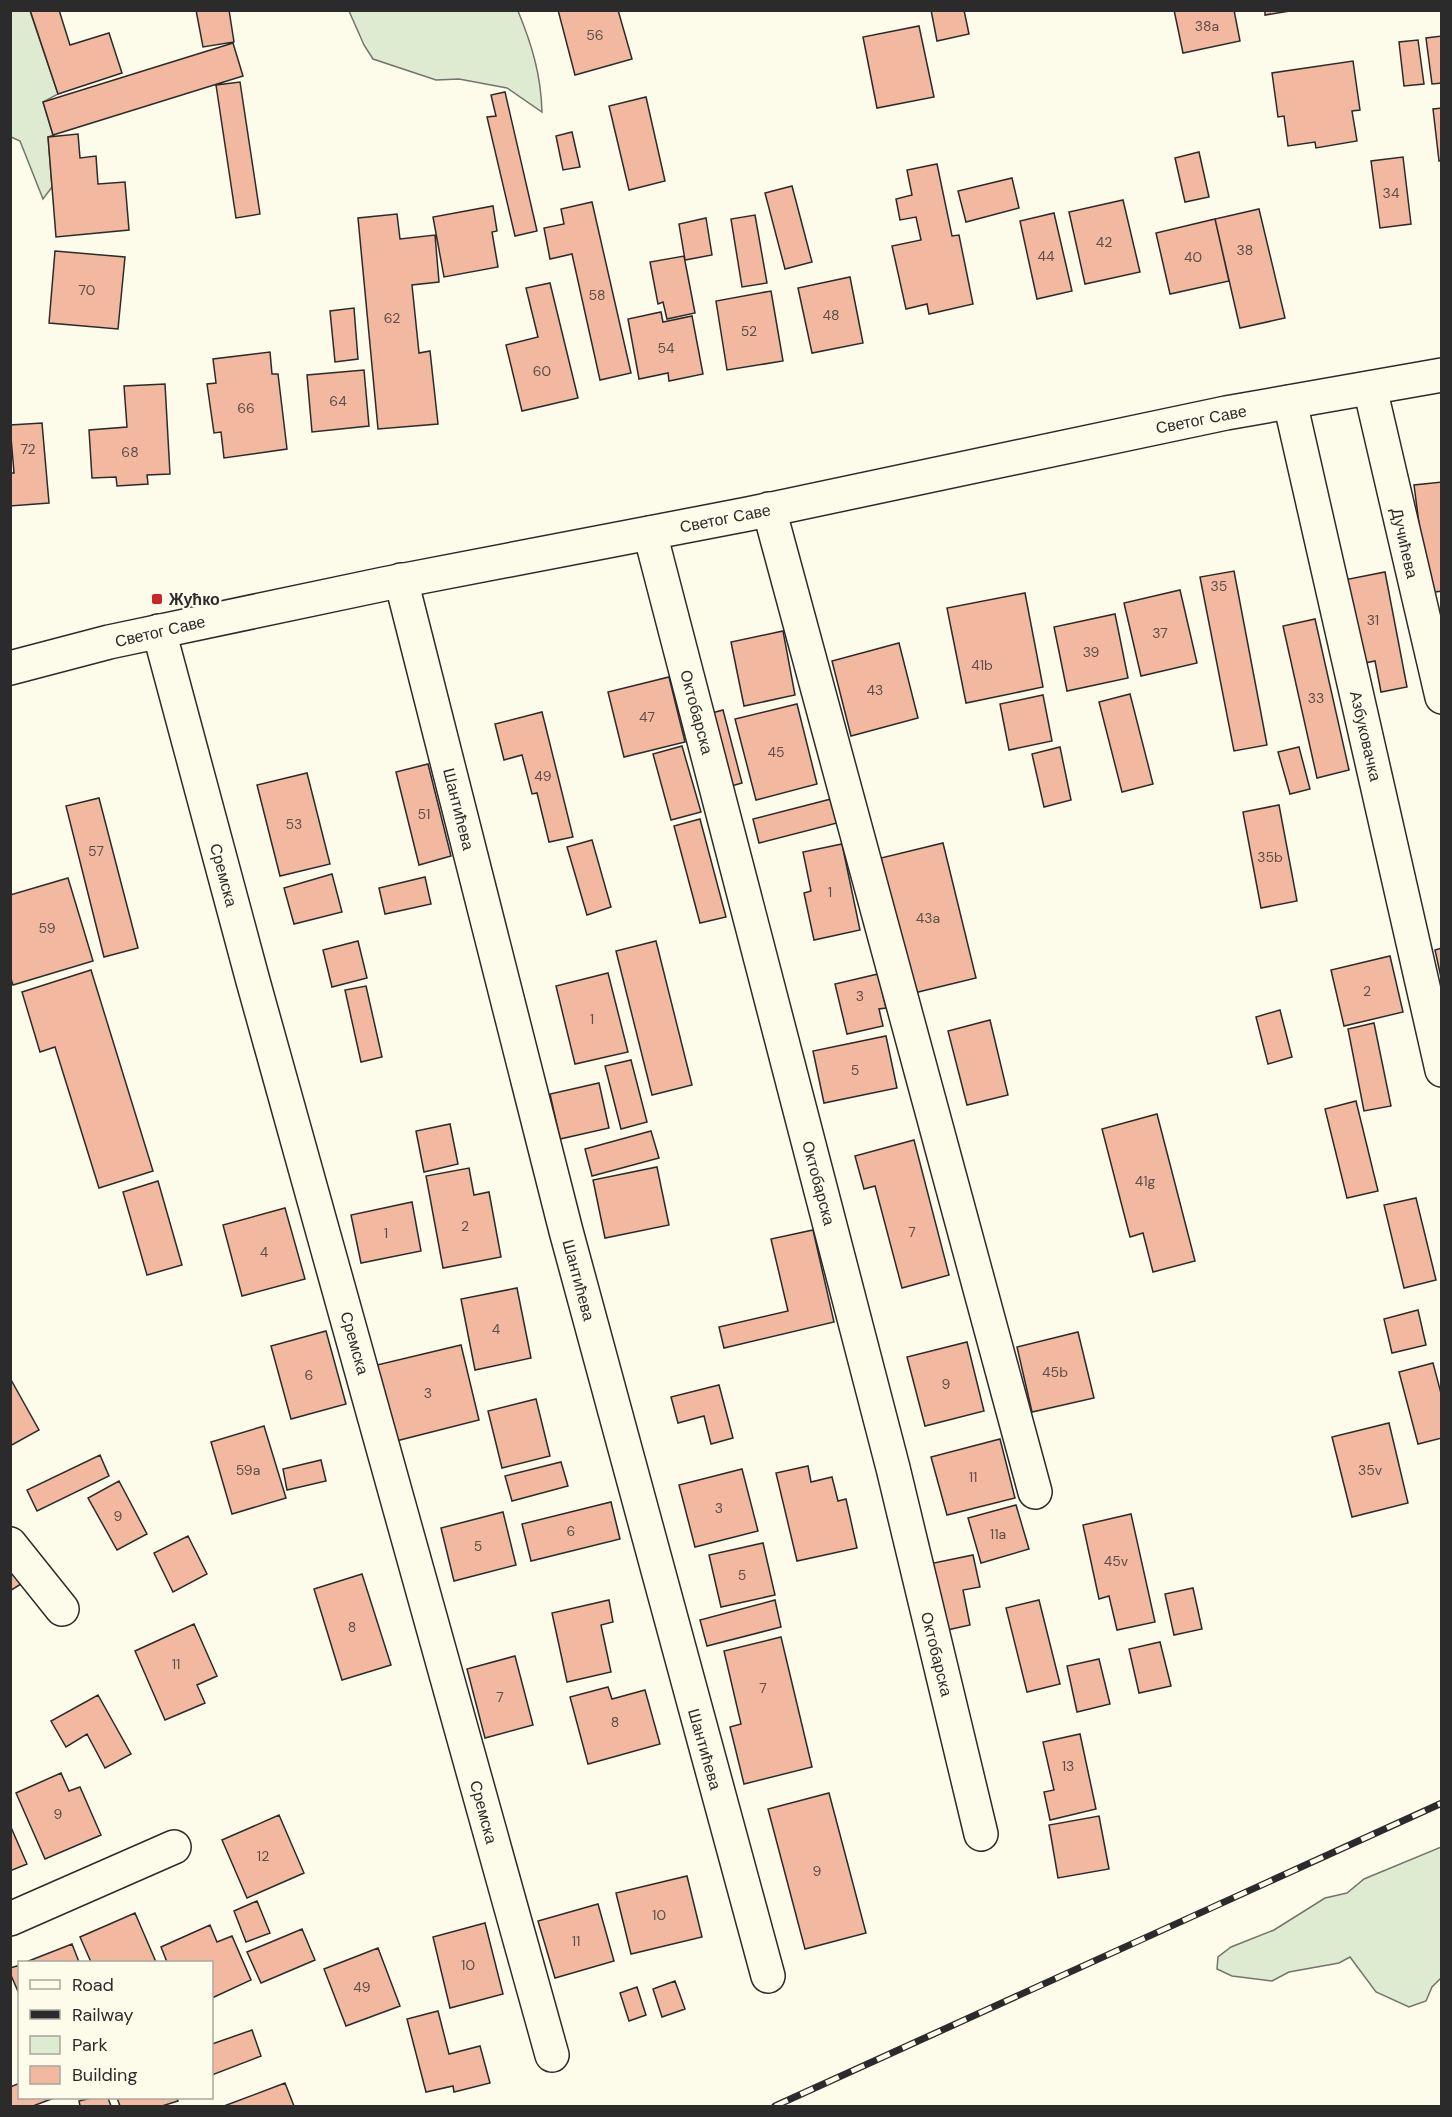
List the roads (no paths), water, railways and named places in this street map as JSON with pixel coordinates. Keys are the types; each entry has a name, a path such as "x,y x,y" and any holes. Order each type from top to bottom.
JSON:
{"street":[{"name":"Светог Саве","path":"10,668 159,631 401,580 650,533 1290,402 1442,375"},
{"name":"Дучићева","path":"1370,388 1442,697"},
{"name":"Азбуковачка","path":"1290,402 1442,1070"},
{"path":"769,509 1035,1492"},
{"name":"Октобарска","path":"650,533 890,1457 981,1834"},
{"name":"Шантићева","path":"401,580 590,1323 768,1976"},
{"name":"Сремска","path":"159,631 256,993 552,2055"},
{"path":"10,1544 62,1609"},
{"path":"10,1919 174,1847"}],"railway":[{"path":"775,2106 1442,1803"}],"place":[{"name":"Жућко","path":"157,599"}]}
